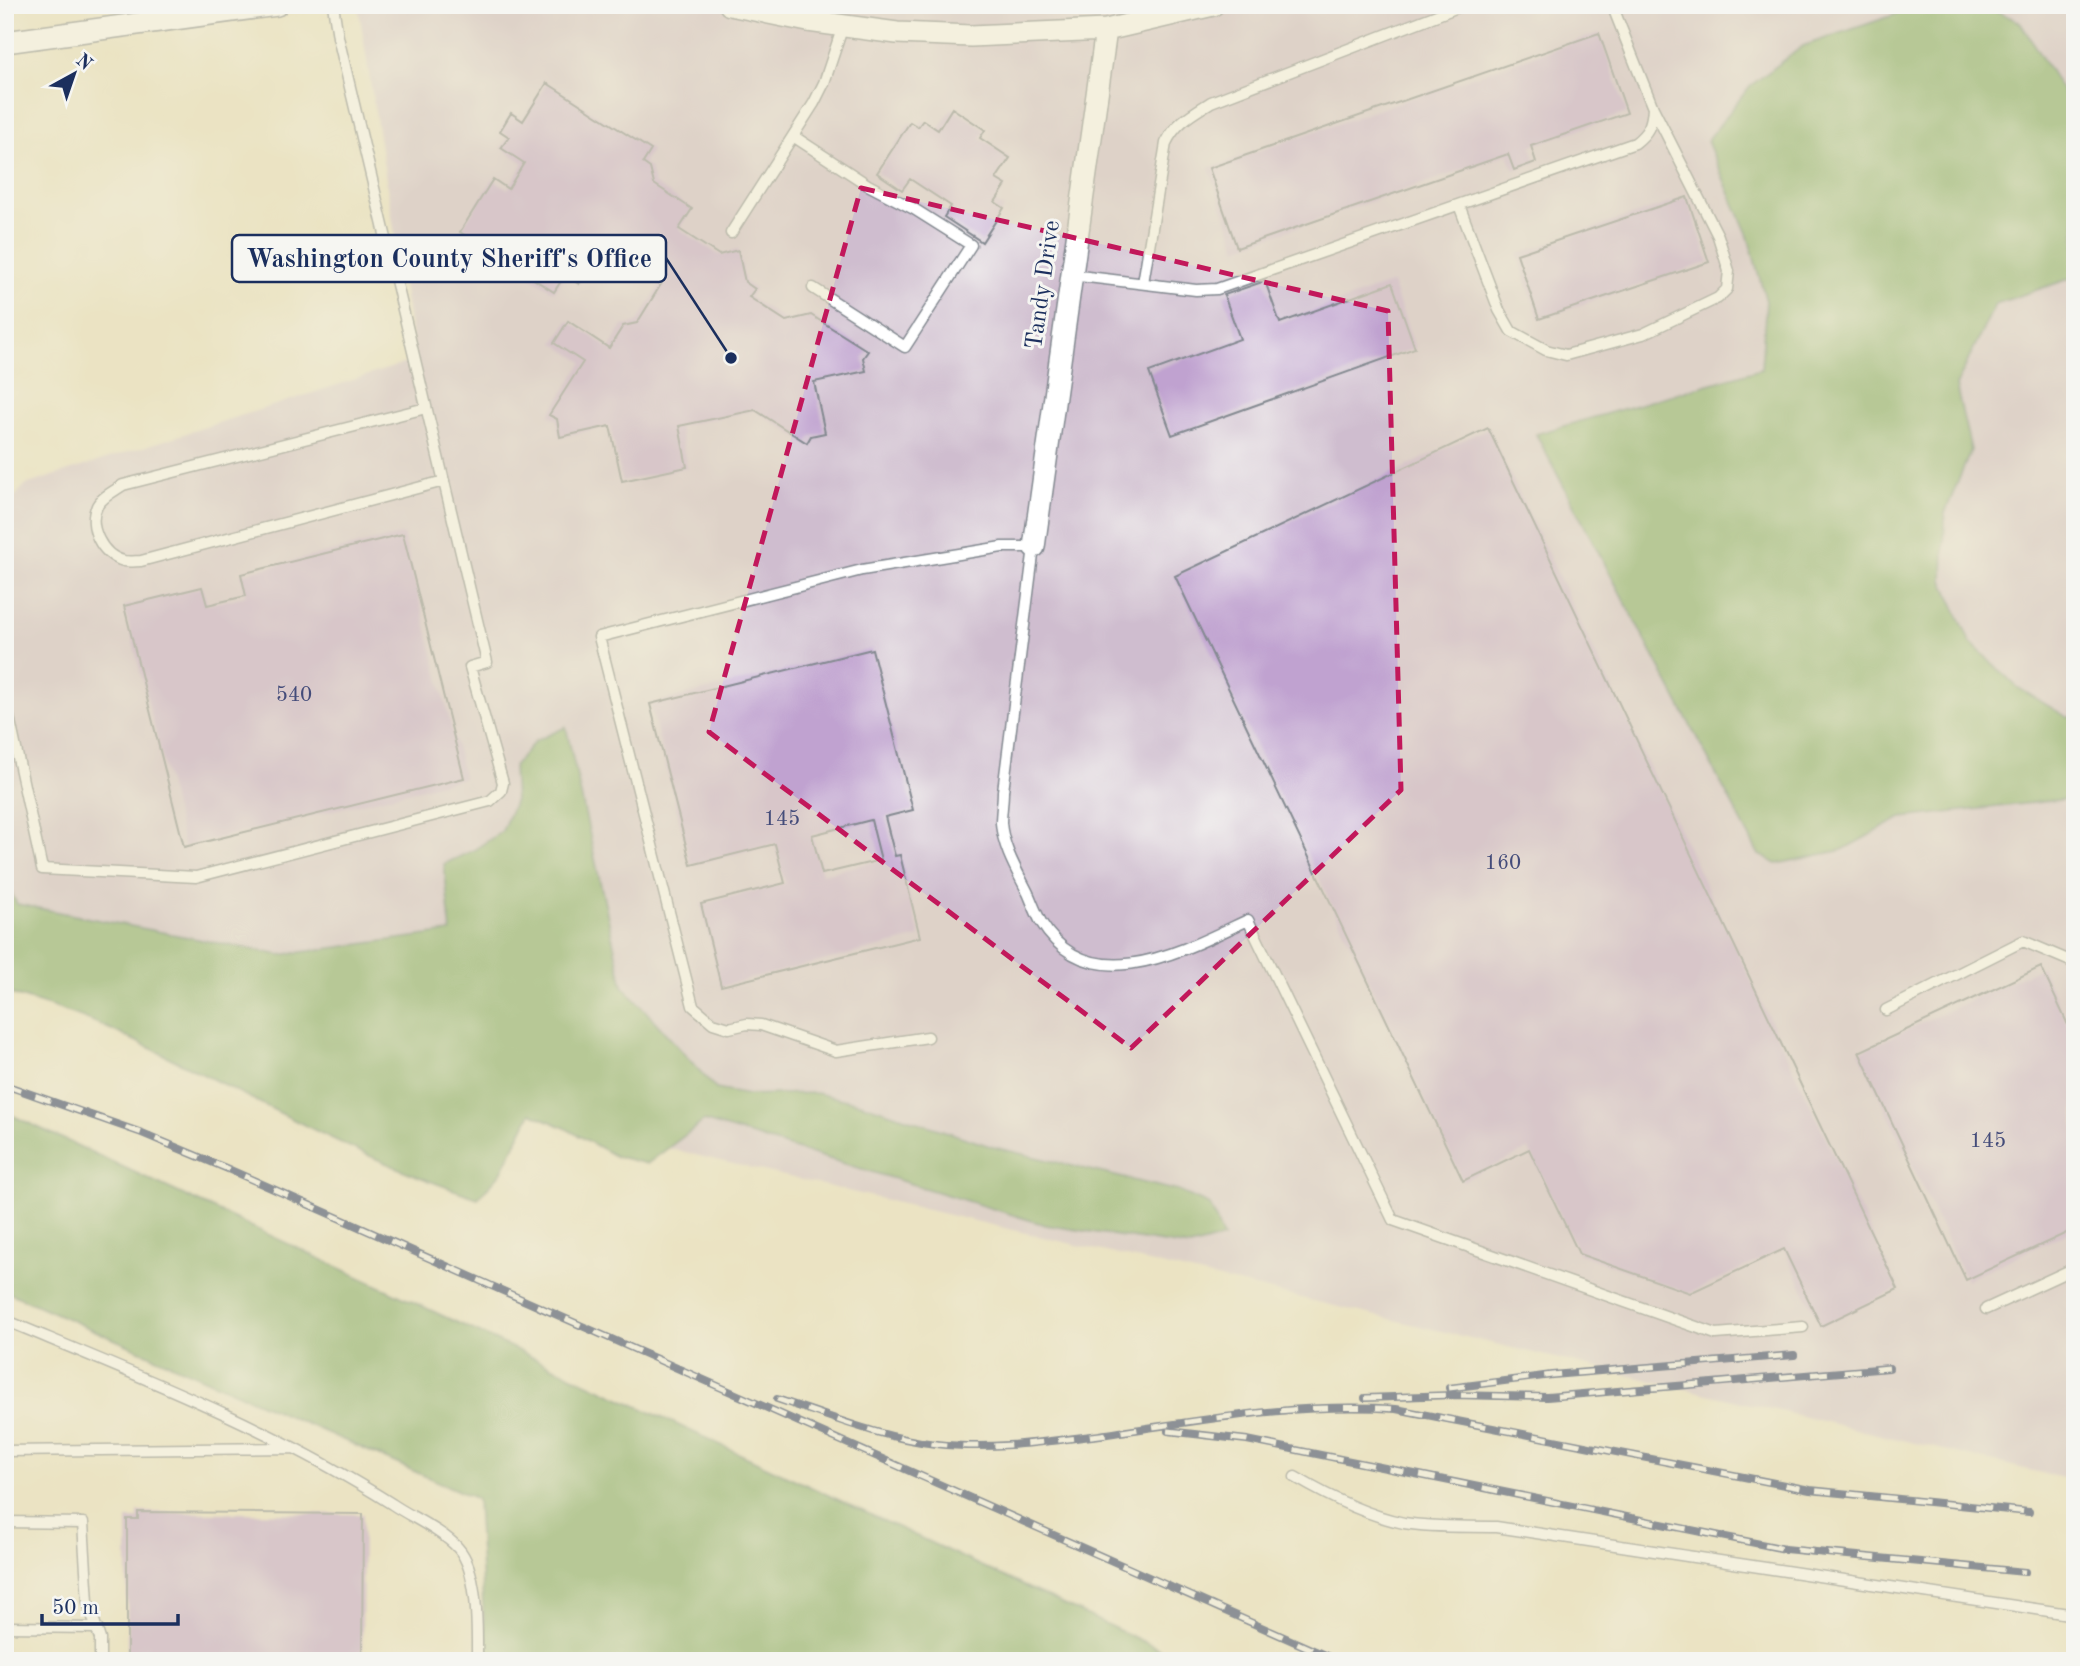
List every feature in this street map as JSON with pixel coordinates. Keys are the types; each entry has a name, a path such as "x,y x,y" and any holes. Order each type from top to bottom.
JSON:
{"street":[{"path":"5,42 277,5"},
{"path":"730,5 897,33 971,36 1106,30 1213,5"},
{"name":"Tandy Drive","path":"1034,547 1106,30"}],"lane":[{"path":"5,698 42,869 197,877 490,801 501,791 503,783 470,667 487,662 338,37 333,5"},
{"path":"1143,284 1166,143 1183,119 1211,102 1432,11 1463,5"},
{"path":"1460,205 1499,310 1511,331 1546,350 1566,355 1643,334 1718,298 1727,289 1729,271 1722,248 1654,108 1612,5"},
{"path":"731,233 824,83 843,26"},
{"path":"1071,275 1196,290 1217,289 1635,143 1646,135 1654,108"},
{"path":"793,136 868,186 914,209 971,245 905,347 813,288"},
{"path":"426,408 123,485 97,505 95,529 102,545 111,555 123,561 141,561 444,481"},
{"path":"928,1037 836,1051 761,1025 747,1024 729,1028 713,1023 693,1006 599,637 862,570 1002,547 1034,547 1001,824 1006,847 1042,923 1062,946 1082,957 1106,965 1152,961 1191,947 1248,920 1393,1220 1716,1334 1803,1327"},
{"path":"1886,1010 2023,941 2075,963"},
{"path":"1986,1309 2075,1268"},
{"path":"5,1320 203,1402 295,1448 352,1479 458,1548 467,1562 477,1610 477,1661"},
{"path":"5,1451 295,1448"},
{"path":"1295,1477 1361,1511 1406,1523 1496,1527 2075,1615"},
{"path":"5,1522 83,1523 88,1602 100,1639 100,1661"},
{"path":"5,1627 97,1628"}],"highlighted area":[{"path":"861,188 1388,311 1401,790 1131,1048 709,732"}],"shaded area":[{"path":"358,5 2075,5 2075,1481 657,1146 5,932 5,508 25,485 415,360"}],"green space":[{"path":"1923,5 1984,5 2020,22 2075,112 2075,277 1995,304 1956,386 1971,450 1945,513 1943,580 1970,642 2017,687 2067,717 2075,717 2075,798 1901,818 1842,850 1777,864 1759,855 1536,434 1761,369 1766,301 1747,233 1707,141 1750,86 1803,46"},
{"path":"566,727 623,986 716,1089 748,1095 816,1093 863,1104 993,1147 1178,1191 1210,1205 1223,1238 1190,1247 1046,1225 704,1121 647,1164 615,1156 563,1127 531,1113 501,1173 478,1198 429,1181 334,1140 90,1020 5,992 5,881 17,904 280,955 451,932 444,864 474,850 502,831 515,800 513,767 535,741"},
{"path":"5,1112 1185,1661 486,1661 477,1499 5,1291"}],"building":[{"path":"1599,33 1627,113 1531,146 1536,162 1514,170 1508,154 1237,248 1209,168"},
{"path":"547,83 651,150 643,163 650,168 654,184 692,209 679,229 719,255 738,250 745,282 755,289 749,297 786,321 811,315 868,351 863,358 866,371 814,382 825,433 811,436 807,443 755,410 679,426 687,467 622,481 610,426 560,437 557,419 549,415 583,362 554,343 568,321 609,348 623,326 637,323 663,281 605,244 579,284 565,275 554,292 460,232 493,179 508,189 524,163 501,148 509,137 500,131 511,113 523,121"},
{"path":"952,108 985,130 980,138 1010,158 996,179 1006,185 995,202 1004,208 982,242 944,217 951,206 910,179 902,190 877,173 910,122 918,127 923,120 938,130"},
{"path":"1687,197 1709,262 1539,319 1517,254"},
{"path":"1265,281 1280,323 1392,283 1415,348 1172,435 1149,372 1240,339 1224,295"},
{"path":"1488,428 1898,1289 1821,1326 1784,1249 1690,1293 1579,1254 1529,1149 1463,1181 1175,576"},
{"path":"403,534 464,778 184,847 124,606 202,587 207,605 246,596 241,574"},
{"path":"872,649 913,810 885,817 895,856 900,855 920,937 721,986 701,904 785,883 775,844 691,865 650,704","holes":["871,820 881,860 822,874 812,835"]},
{"path":"2041,967 2075,1040 2075,1229 1966,1280 1859,1052"},
{"path":"138,1512 363,1514 362,1661 127,1661 127,1519 138,1519"}],"railway":[{"path":"5,1085 142,1133 228,1169 1338,1661"},
{"path":"1449,1388 1552,1375 1794,1355"},
{"path":"1365,1398 1453,1395 1547,1397 1889,1368"},
{"path":"777,1399 895,1437 956,1446 1059,1440 1284,1410 1396,1409 1810,1490 2029,1512"},
{"path":"1168,1431 1247,1440 1785,1549 2025,1572"}],"place":[{"name":"Washington County Sheriff's Office","path":"731,358"}]}
